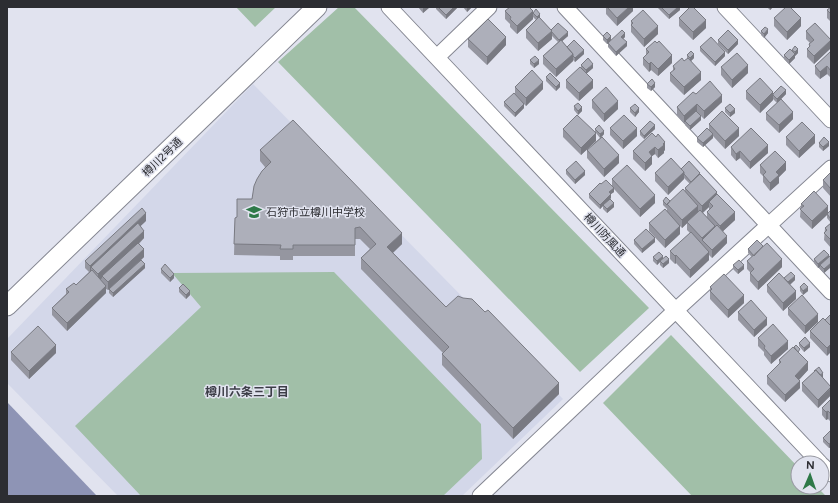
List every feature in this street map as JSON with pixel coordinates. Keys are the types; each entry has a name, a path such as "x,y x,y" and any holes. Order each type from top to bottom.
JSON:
{"street":[{"name":"樽川2号通","path":"7,306 317,7"},
{"name":"樽川防風通","path":"389,7 813,455"},
{"path":"437,57 489,7"},
{"path":"565,7 831,292"},
{"path":"725,7 831,120"},
{"path":"480,496 676,310 831,168"}],"shaded area":[{"name":"石狩市立樽川中学校","path":"253,84 563,399 462,496 118,496 7,383 7,339"}],"green space":[{"path":"236,7 276,7 255,27"},
{"path":"339,7 354,7 649,308 580,372 278,62"},
{"path":"334,272 481,424 482,459 443,496 141,496 75,426 201,307 172,273"},
{"path":"671,335 790,459 790,495 826,496 692,496 603,403"}],"water":[{"path":"7,402 97,496 7,496"}],"building":[{"path":"438,7 454,7 446,15"},
{"path":"510,7 529,7 533,11 517,26 505,11"},
{"path":"607,7 629,7 617,18"},
{"path":"661,7 678,7 669,15"},
{"path":"690,7 693,7 706,20 693,32 679,18"},
{"path":"786,7 790,7 801,18 787,32 774,18"},
{"path":"831,7 831,14 827,10"},
{"path":"536,9 540,14 537,17 533,13"},
{"path":"643,10 658,26 644,39 631,25 633,23 631,21"},
{"path":"539,17 552,31 538,43 526,30"},
{"path":"488,19 506,37 487,57 468,39"},
{"path":"558,23 568,32 559,40 551,31"},
{"path":"815,23 831,40 814,56 807,49 810,46 809,44 814,40 806,31"},
{"path":"765,27 768,29 764,34 761,31"},
{"path":"622,30 625,33 621,37 627,42 616,52 608,43"},
{"path":"728,30 738,40 728,50 718,40"},
{"path":"607,32 611,36 607,40 603,36"},
{"path":"711,37 725,52 715,62 700,47"},
{"path":"561,40 573,54 556,69 543,56"},
{"path":"574,40 584,50 575,58 567,47"},
{"path":"655,41 657,43 659,41 672,55 658,69 651,62 649,64 643,58 649,52 646,49"},
{"path":"795,46 798,49 795,52 792,50"},
{"path":"790,49 795,54 789,60 784,55"},
{"path":"691,51 694,54 690,58 687,55"},
{"path":"831,51 831,71 827,66 820,72 815,66"},
{"path":"737,53 748,65 732,80 721,67"},
{"path":"535,56 539,60 534,64 530,60"},
{"path":"588,58 593,64 586,70 581,65"},
{"path":"682,58 684,61 688,58 701,72 684,87 670,73 675,69 673,66"},
{"path":"580,67 593,80 579,93 566,80"},
{"path":"532,70 543,82 526,98 515,87"},
{"path":"550,73 560,83 556,87 546,77"},
{"path":"760,78 773,92 760,105 746,91"},
{"path":"652,79 655,83 651,87 647,84"},
{"path":"710,81 722,95 704,111 697,104 684,116 677,107 693,92 696,94"},
{"path":"781,86 786,90 777,99 773,94"},
{"path":"606,87 618,101 604,114 592,100"},
{"path":"514,93 524,104 515,113 504,102"},
{"path":"781,99 793,112 779,125 766,113"},
{"path":"578,103 582,107 578,111 574,106"},
{"path":"635,104 639,108 635,113 630,108"},
{"path":"730,104 735,109 730,113 725,108"},
{"path":"696,111 701,116 690,126 685,121"},
{"path":"722,111 739,128 725,141 709,124"},
{"path":"577,115 596,133 581,148 563,129"},
{"path":"624,115 637,128 623,141 610,128"},
{"path":"293,120 402,233 387,247 446,307 458,296 472,299 485,312 488,310 559,383 513,428 442,354 449,347 361,258 376,244 360,227 355,228 355,245 293,245 293,249 280,249 281,245 234,244 237,199 252,199 254,186 257,179 262,171 271,162 260,150"},
{"path":"650,121 655,125 644,136 640,131"},
{"path":"802,122 815,135 799,151 786,137"},
{"path":"599,125 604,131 600,134 595,129"},
{"path":"707,128 713,134 703,143 697,138"},
{"path":"751,128 768,145 750,162 740,151 736,154 731,147"},
{"path":"652,133 656,137 658,134 665,142 663,144 664,145 658,150 655,147 649,152 652,156 645,163 633,151"},
{"path":"602,137 619,155 604,169 587,150"},
{"path":"824,137 829,142 823,147 819,143"},
{"path":"775,151 786,162 776,172 779,175 770,183 763,175 766,172 760,165"},
{"path":"671,158 684,172 668,187 655,173"},
{"path":"576,161 585,171 575,180 566,170"},
{"path":"689,161 700,173 691,182 681,169"},
{"path":"627,165 655,195 640,209 612,179"},
{"path":"831,172 831,189 823,180"},
{"path":"700,174 717,192 702,206 685,188"},
{"path":"606,180 614,188 609,192 611,194 600,205 589,194 600,183 601,184"},
{"path":"683,189 698,206 682,220 667,204"},
{"path":"814,191 828,206 812,221 800,209 804,206 801,204"},
{"path":"717,194 735,212 720,226 707,212 713,206 709,202"},
{"path":"666,197 670,201 667,205 663,201"},
{"path":"610,199 614,203 607,209 603,205"},
{"path":"142,208 146,213 90,266 85,261"},
{"path":"665,209 680,226 665,240 649,223"},
{"path":"700,210 715,226 702,238 687,222"},
{"path":"831,210 831,219 827,214"},
{"path":"138,223 144,231 98,274 91,267"},
{"path":"831,223 831,240 824,233 827,230 825,228"},
{"path":"717,225 727,236 712,250 702,240"},
{"path":"646,229 655,238 642,249 634,240"},
{"path":"691,232 709,252 690,270 676,255 675,256 670,251"},
{"path":"757,240 763,246 754,256 748,249"},
{"path":"138,243 144,249 108,282 102,276"},
{"path":"767,243 782,259 758,282 750,273 754,269 747,261"},
{"path":"824,250 829,255 818,264 814,259"},
{"path":"659,252 663,256 657,261 653,257"},
{"path":"831,255 831,263 824,269 820,265"},
{"path":"666,256 669,259 663,264 660,261"},
{"path":"141,260 145,264 113,293 109,289"},
{"path":"739,260 744,265 738,270 733,265"},
{"path":"165,264 174,274 170,278 161,269"},
{"path":"92,270 106,286 67,323 52,308 69,292 66,289 74,283 76,285"},
{"path":"791,272 795,276 788,282 784,278"},
{"path":"779,273 796,291 783,303 767,285"},
{"path":"724,274 744,295 728,310 710,291 712,289 710,287"},
{"path":"804,283 808,287 803,291 800,287"},
{"path":"183,284 190,291 186,295 179,288"},
{"path":"802,295 818,314 805,326 788,308"},
{"path":"751,300 767,318 754,330 738,312"},
{"path":"831,314 831,324 830,325 825,320"},
{"path":"823,318 831,326 831,344 827,348 810,331"},
{"path":"773,324 788,341 771,356 758,338"},
{"path":"38,326 56,345 29,371 11,352"},
{"path":"805,337 810,343 804,348 799,343"},
{"path":"796,345 800,349 798,352 794,347"},
{"path":"793,347 808,362 795,376 800,381 785,395 767,376 781,362 779,360"},
{"path":"819,367 823,373 820,375 816,370 814,371"},
{"path":"816,370 831,387 818,400 802,383"},
{"path":"831,399 831,414 822,408"},
{"path":"831,430 831,443 829,444 823,438"}],"place":[{"name":"石狩市立樽川中学校","path":"254,212"}],"district":[{"name":"樽川六条三丁目","path":"247,392"}]}
